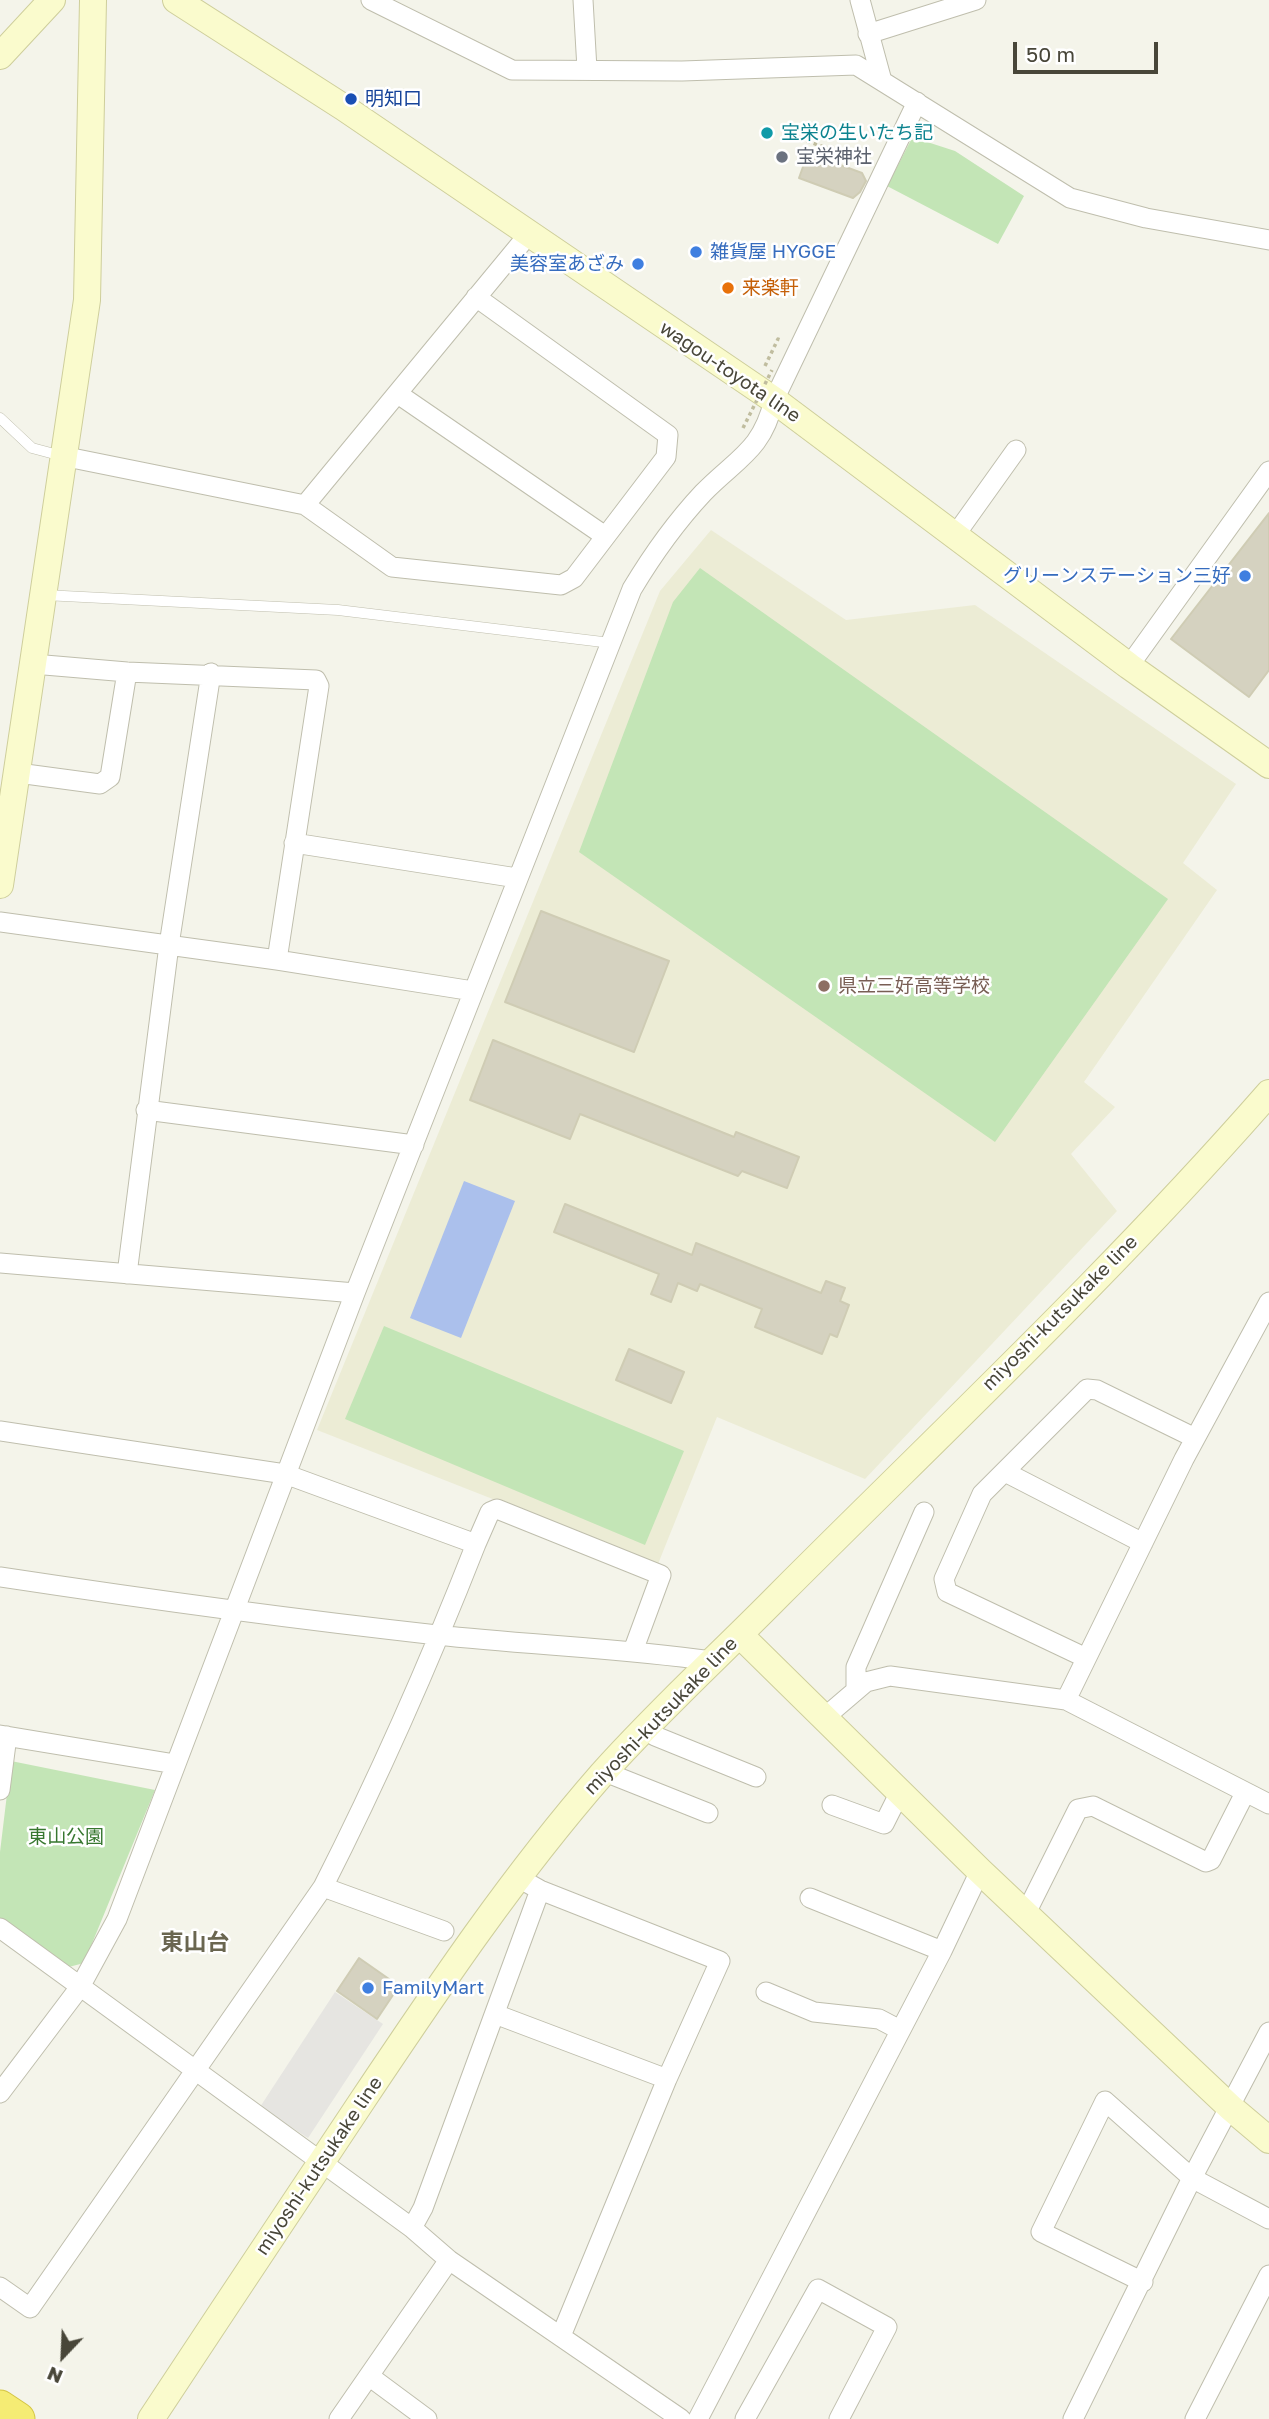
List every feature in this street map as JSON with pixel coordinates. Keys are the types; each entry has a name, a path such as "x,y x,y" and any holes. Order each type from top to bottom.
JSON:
{"highway":[{"path":"0,2407 18,2419"}],"main road":[{"path":"0,56 52,0"},
{"path":"0,885 62,456 83,330 90,266 93,0"},
{"name":"wagou-toyota line","path":"176,0 343,107 774,400 1129,666 1269,765"},
{"name":"miyoshi-kutsukake line","path":"151,2419 321,2162 528,1883 606,1770 1084,1289 1219,1150 1269,1093"},
{"path":"740,1635 980,1871 1231,2108 1269,2140"}],"street":[{"path":"371,0 512,70 682,71 856,65 1070,198 1146,218 1269,240"},
{"path":"583,0 587,69"},
{"path":"860,0 882,81"},
{"path":"868,34 976,0"},
{"path":"0,2093 80,1987 117,1919 355,1293 632,589 660,543 704,493 754,447 768,426 774,400 917,102"},
{"path":"305,505 528,235"},
{"path":"62,456 305,505 393,567 561,585 574,579 666,457 668,435 476,297"},
{"path":"398,394 605,536"},
{"path":"956,534 1016,450"},
{"path":"1129,666 1269,471"},
{"path":"33,664 127,672 211,673 316,680 319,686 277,960"},
{"path":"18,773 100,784 110,777 127,672"},
{"path":"127,1274 169,945 211,673"},
{"path":"294,843 517,878"},
{"path":"0,922 277,960 473,991"},
{"path":"146,1110 414,1145"},
{"path":"0,1263 355,1293"},
{"path":"1066,1700 1084,1657 1195,1438 1269,1302"},
{"path":"1084,1657 947,1591 944,1579 982,1494 1087,1389 1097,1390 1195,1438"},
{"path":"0,1431 285,1474 476,1544"},
{"path":"1005,1472 1143,1543"},
{"path":"0,2287 30,2308 193,2069 323,1886 356,1821 440,1636 490,1512 497,1509 661,1575 633,1651"},
{"path":"856,1689 856,1667 924,1511"},
{"path":"0,1577 232,1611 440,1636 633,1651 712,1661"},
{"path":"825,1717 856,1689 875,1678 890,1676 1066,1700 1269,1804"},
{"path":"648,1727 656,1736 756,1777"},
{"path":"0,1790 4,1735 175,1764"},
{"path":"606,1770 708,1814"},
{"path":"832,1805 884,1824 900,1792"},
{"path":"1026,1913 1078,1809 1093,1806 1206,1862 1211,1860 1245,1793"},
{"path":"698,2419 942,1951 980,1871"},
{"path":"412,2228 424,2208 495,2014 528,1883 720,1961 667,2078 561,2336"},
{"path":"323,1886 444,1931"},
{"path":"810,1898 942,1951"},
{"path":"0,1928 412,2228 449,2260 681,2419"},
{"path":"766,1992 814,2012 878,2019 900,2030"},
{"path":"495,2014 667,2078"},
{"path":"1073,2419 1143,2282 1192,2178 1269,2032"},
{"path":"1143,2282 1041,2232 1105,2101 1192,2178 1269,2219"},
{"path":"340,2419 449,2260"},
{"path":"1195,2419 1269,2275"},
{"path":"745,2419 818,2289 887,2327 839,2419"},
{"path":"369,2376 427,2419"}],"lane":[{"path":"0,418 32,448 62,456"},
{"path":"43,595 338,610 611,643"}],"path":[{"path":"807,141 877,166"},
{"path":"743,428 772,370"}],"shaded area":[{"name":"県立三好高等学校","path":"711,530 846,620 975,605 1236,784 1183,863 1217,890 1084,1082 1115,1107 1071,1154 1117,1211 865,1479 717,1417 658,1564 317,1430 660,591"},
{"path":"335,1992 383,2024 308,2138 260,2107"}],"green space":[{"path":"918,139 955,151 1024,196 998,244 887,186 911,140"},
{"path":"700,568 1168,899 995,1142 579,852 673,602"},
{"path":"384,1326 684,1451 645,1545 345,1419"},
{"name":"東山公園","path":"11,1761 155,1790 84,1963 65,1968 0,1922 0,1852"}],"water":[{"path":"464,1181 515,1201 461,1338 410,1318"}],"building":[{"path":"808,153 862,173 866,181 860,192 853,198 799,178"},
{"name":"グリーンステーション三好","path":"1269,513 1269,670 1249,697 1171,639"},
{"path":"541,911 669,961 634,1052 505,1002"},
{"path":"493,1040 734,1137 736,1132 799,1157 787,1188 742,1171 738,1176 580,1114 570,1139 470,1100"},
{"path":"565,1204 692,1255 696,1243 821,1293 826,1281 845,1288 840,1301 849,1305 837,1337 830,1334 822,1354 755,1327 762,1309 700,1284 697,1291 678,1283 671,1302 651,1294 659,1274 554,1232"},
{"path":"629,1349 684,1372 671,1403 616,1380"},
{"name":"FamilyMart","path":"359,1958 399,1986 377,2019 337,1991"}],"place":[{"name":"明知口","path":"351,99"},
{"name":"宝栄の生いたち記","path":"767,133"},
{"name":"宝栄神社","path":"782,157"},
{"name":"雑貨屋 HYGGE","path":"696,252"},
{"name":"美容室あざみ","path":"638,264"},
{"name":"来楽軒","path":"728,288"},
{"name":"グリーンステーション三好","path":"1245,576"},
{"name":"県立三好高等学校","path":"824,986"},
{"name":"FamilyMart","path":"368,1988"}],"district":[{"name":"東山台","path":"195,1943"}]}
